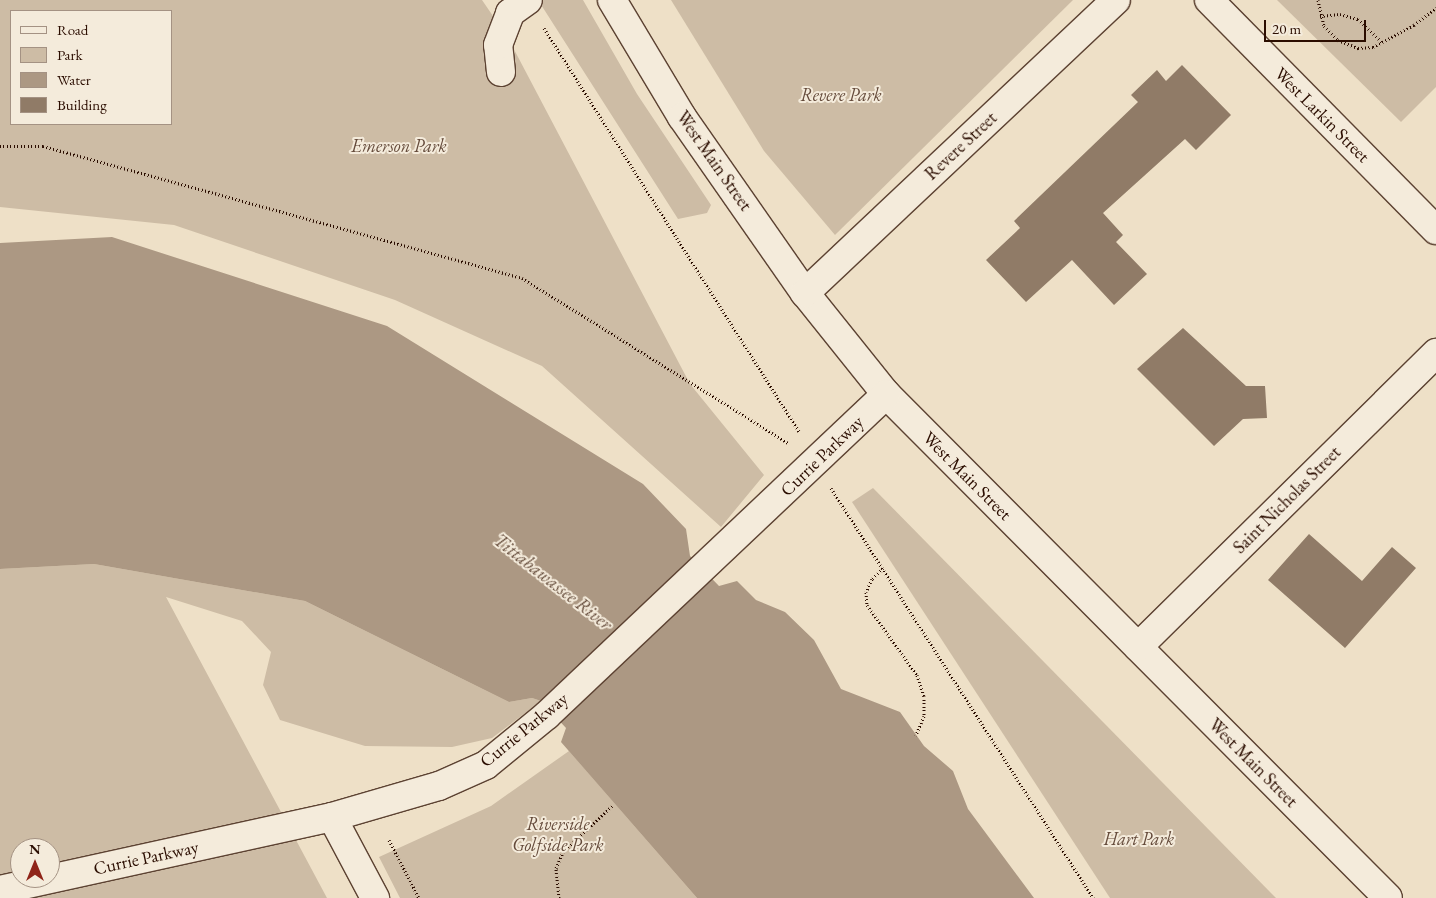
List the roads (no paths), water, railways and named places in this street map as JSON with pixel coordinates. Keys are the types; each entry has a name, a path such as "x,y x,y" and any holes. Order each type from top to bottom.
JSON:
{"street":[{"path":"501,72 498,45 510,13 528,0"},
{"name":"West Main Street","path":"612,0 682,117 805,293 886,394 1388,898"},
{"name":"Revere Street","path":"805,293 1116,0"},
{"name":"West Larkin Street","path":"1209,0 1436,230"},
{"name":"Saint Nicholas Street","path":"1138,648 1436,353"},
{"name":"Currie Parkway","path":"0,890 332,818 439,786 486,765 547,715 818,462 886,394"},
{"path":"332,818 375,898"}],"water":[{"name":"Tittabawassee River","path":"112,237 387,326 643,484 686,529 690,556 719,586 737,581 756,600 785,612 814,640 841,689 900,712 924,746 953,771 968,809 1034,898 697,898 561,742 566,728 541,701 532,698 509,702 305,601 94,564 0,569 0,243"}],"park label":[{"name":"Revere Park","path":"841,95"},
{"name":"Emerson Park","path":"399,146"},
{"name":"Riverside Golfside Park","path":"558,835"},
{"name":"Hart Park","path":"1139,839"}]}
